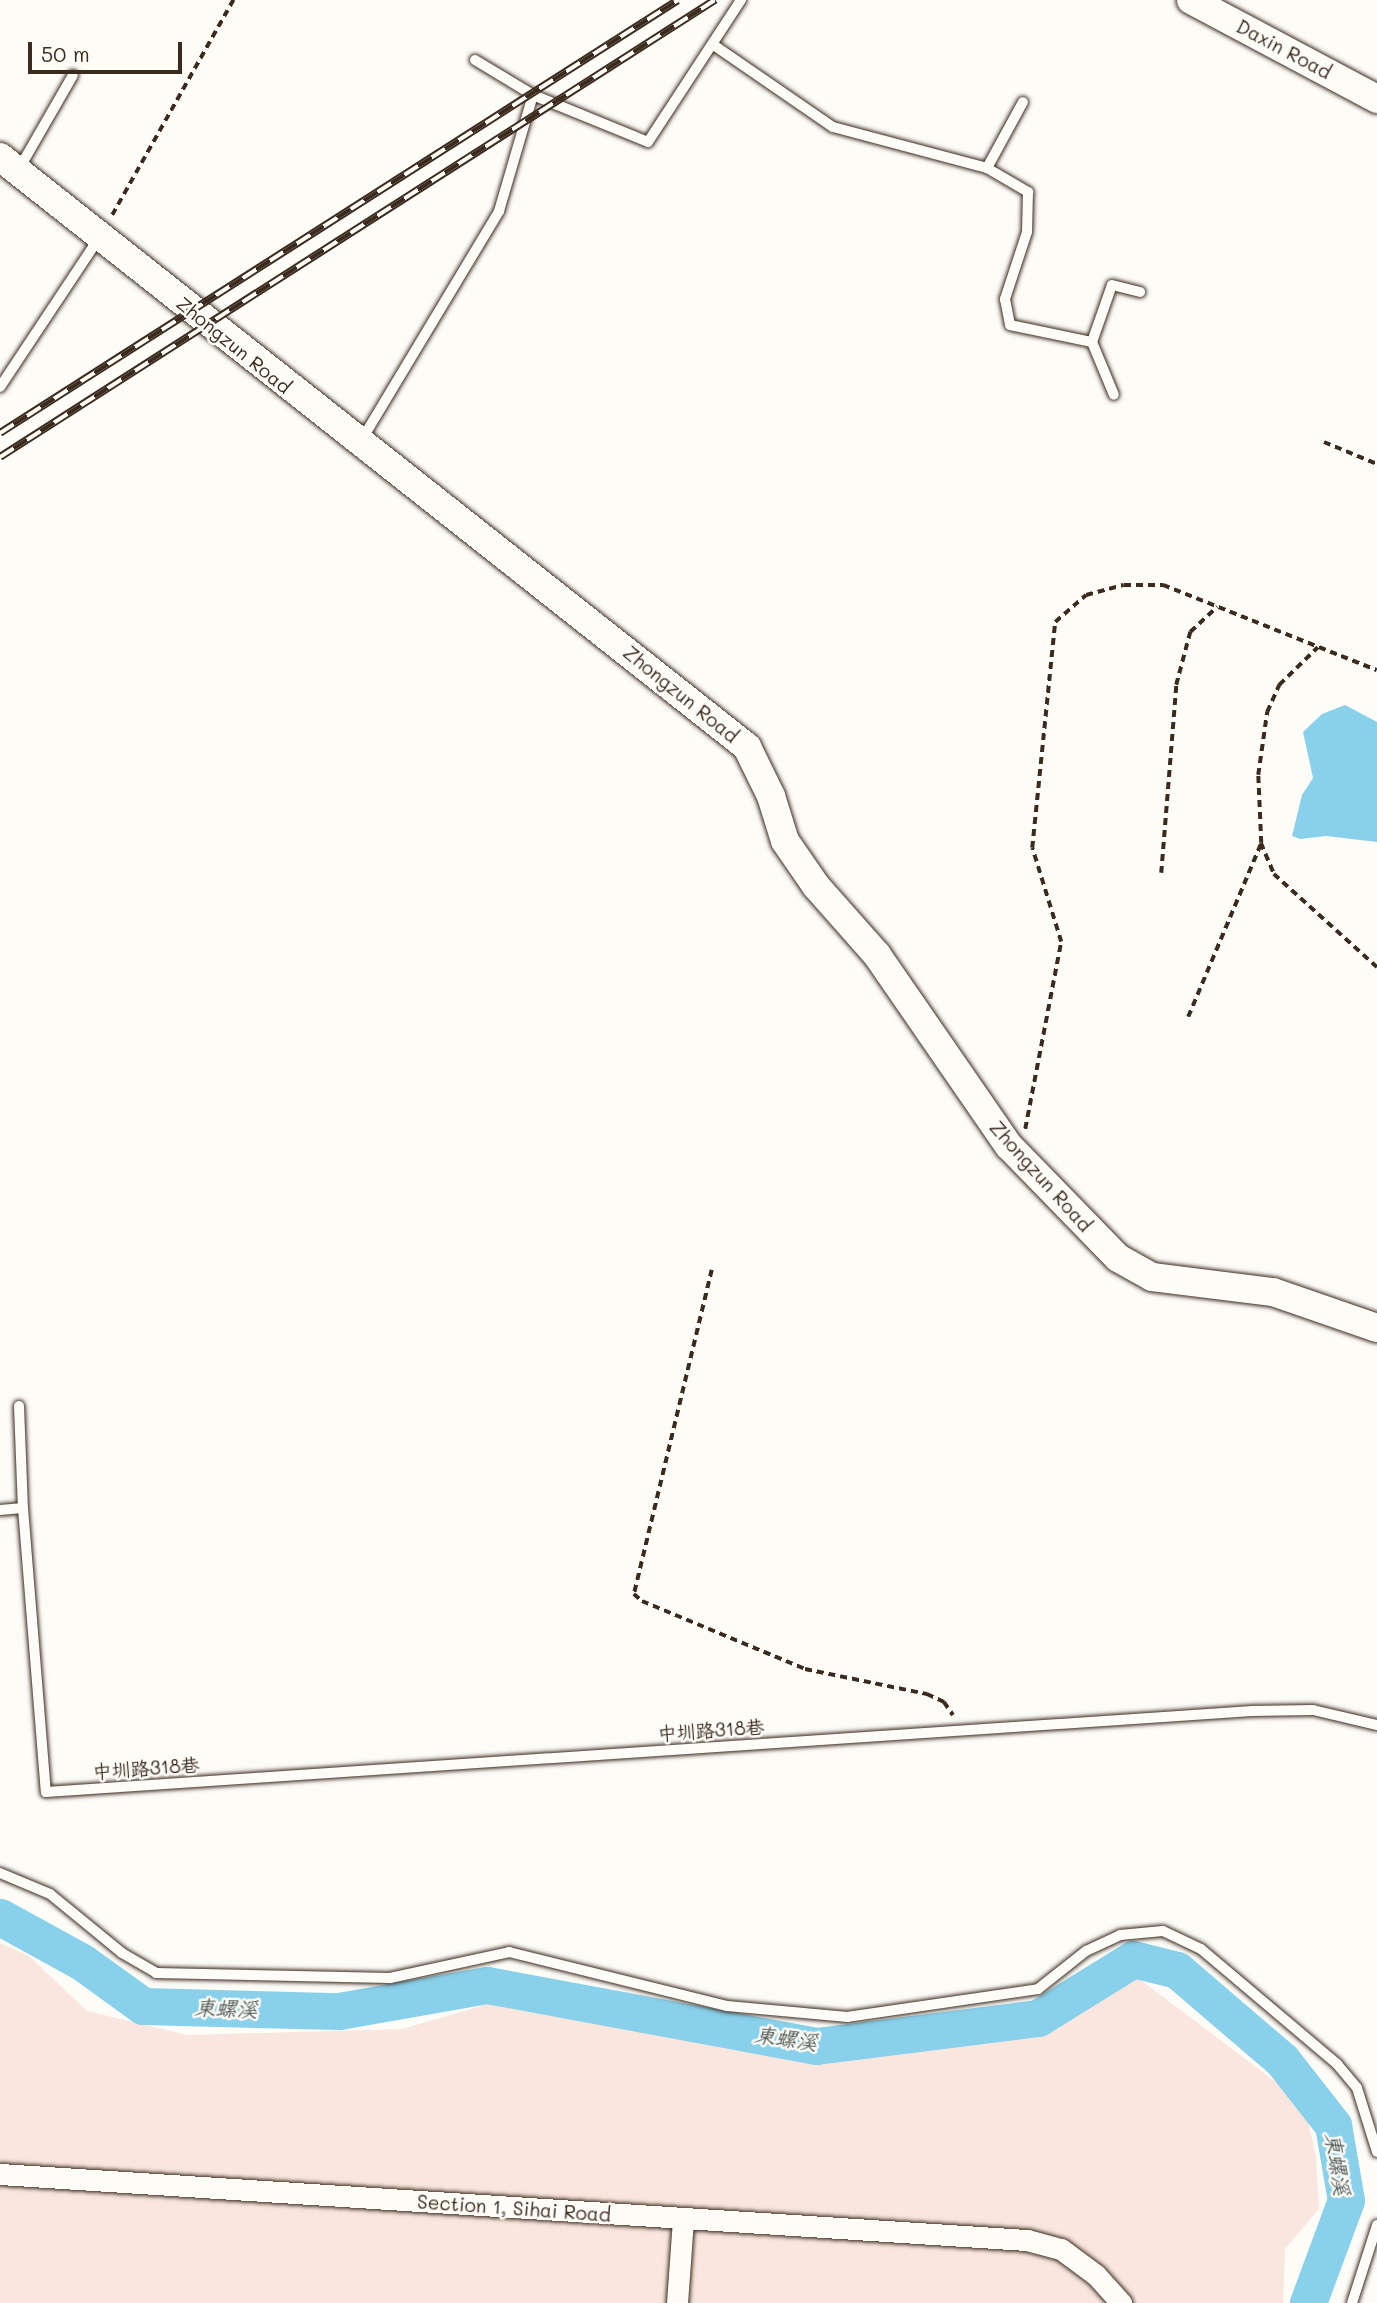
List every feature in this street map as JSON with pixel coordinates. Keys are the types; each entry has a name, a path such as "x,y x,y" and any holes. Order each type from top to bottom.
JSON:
{"street":[{"name":"Daxin Road","path":"1191,0 1377,99"},
{"name":"Zhongzun Road","path":"9,164 359,445 747,747 771,796 785,841 816,886 877,955 1009,1146 1118,1258 1136,1270 1177,1284 1273,1292 1377,1328"},
{"name":"Section 1, Sihai Road","path":"0,2174 1027,2240 1061,2249 1096,2275 1121,2303"},
{"path":"677,2303 683,2219"}],"lane":[{"path":"475,60 533,95 648,142 715,46 741,0"},
{"path":"715,46 834,127 987,168 1028,192 1027,232 1005,299 1010,326 1092,342"},
{"path":"9,164 74,75"},
{"path":"359,445 499,211 533,95"},
{"path":"987,168 1023,102"},
{"path":"0,387 99,238"},
{"path":"1114,395 1092,342 1112,285 1140,292"},
{"path":"0,1510 23,1508 19,1406"},
{"name":"中圳路318巷","path":"23,1508 46,1792 961,1730 1313,1710 1377,1725"},
{"path":"0,1873 50,1894 122,1953 156,1973 390,1978 509,1952 727,2006 847,2017 1038,1989 1086,1951 1120,1935 1163,1931 1201,1949 1337,2064 1357,2088 1377,2152"},
{"path":"1352,2303 1377,2225"}],"path":[{"path":"99,238 233,0"},
{"path":"1324,442 1377,464"},
{"path":"1009,1146 1027,1126 1061,942 1032,848 1055,622 1086,595 1124,584 1163,585 1377,670"},
{"path":"1161,873 1176,685 1190,632 1217,607"},
{"path":"1318,647 1279,685 1267,712 1258,775 1261,843 1274,874 1377,967"},
{"path":"1188,1017 1261,843"},
{"path":"712,1270 634,1594 805,1670 944,1702 961,1730"}],"shaded area":[{"path":"0,1943 29,1956 87,2011 187,2035 402,2029 513,1997 738,2051 931,2046 1075,2016 1134,1975 1304,2103 1316,2156 1319,2209 1285,2249 1283,2303 0,2303"}],"water":[{"path":"1345,705 1377,722 1377,842 1326,836 1300,839 1292,836 1302,795 1313,778 1303,732 1322,714"}],"waterway":[{"name":"東螺溪","path":"0,1917 82,1962 143,2006 339,2011 487,1985 816,2046 1038,2018 1133,1959 1177,1970 1282,2060 1333,2125 1346,2200 1308,2303"}],"railway":[{"path":"0,433 678,0"},
{"path":"0,457 715,0"}]}
